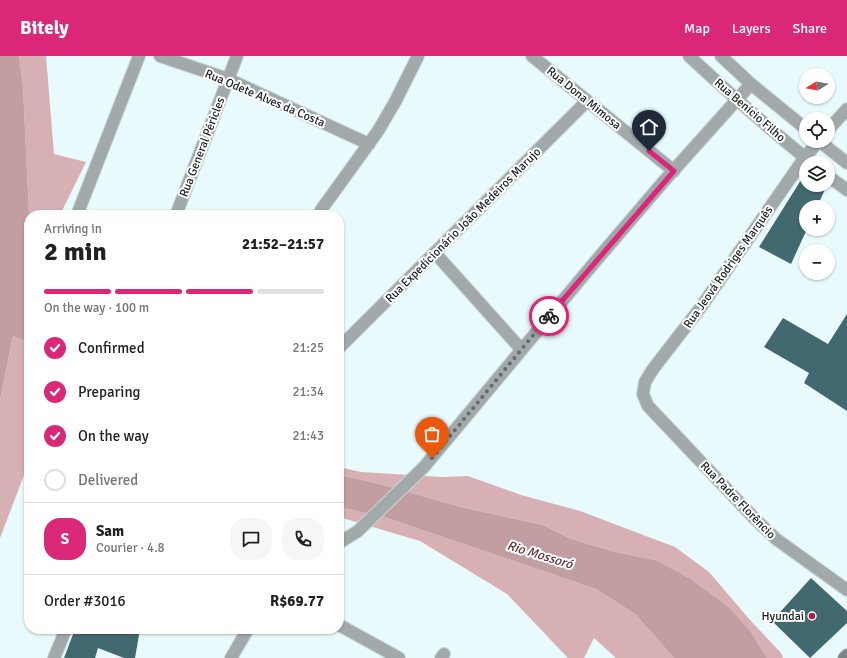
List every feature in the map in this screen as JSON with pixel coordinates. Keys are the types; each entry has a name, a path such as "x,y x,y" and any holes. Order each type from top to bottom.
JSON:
{"main road":[{"path":"844,658 847,655"}],"street":[{"path":"79,210 139,56"},
{"name":"Rua Odete Alves da Costa","path":"160,56 228,79 369,144"},
{"name":"Rua General Péricles","path":"178,210 237,56"},
{"path":"321,210 369,144 395,102 418,56"},
{"name":"Rua Dona Mimosa","path":"532,56 674,171"},
{"name":"Rua Benício Filho","path":"689,56 737,101 803,156"},
{"name":"Rua Benício Filho","path":"721,56 751,84 799,123"},
{"path":"344,540 358,531 424,467 522,349 674,171 751,84"},
{"name":"Rua Expedicionário João Medeiros Marujo","path":"344,343 587,101"},
{"path":"835,122 847,108"},
{"path":"828,148 847,163"},
{"name":"Rua Jeová Rodriges Marquês","path":"643,394 644,382 653,369 701,307 799,172"},
{"path":"835,181 847,190"},
{"path":"435,253 522,349"},
{"name":"Rua Padre Florêncio","path":"643,394 648,406 756,520 776,539 847,590"},
{"path":"344,628 398,658"},
{"path":"54,658 64,634"},
{"path":"231,658 245,634"}],"shaded area":[{"path":"19,56 46,56 54,154 86,162 62,210 29,210 23,87"},
{"path":"13,336 24,341 24,475 0,538 0,400"},
{"path":"344,468 361,472 442,477 468,476 521,495 580,511 675,547 709,572 750,620 781,653 783,658 767,658 751,632 655,560 616,552 571,539 543,525 461,507 376,483 344,476"},
{"path":"344,508 384,517 596,589 635,614 674,658 616,658 594,638 584,658 568,658 507,594 420,541 344,518"}],"water":[{"path":"0,56 19,56 23,87 29,210 24,210 24,341 13,336 0,400"},
{"name":"Rio Mossoró","path":"344,476 376,483 461,507 543,525 571,539 616,552 655,560 690,579 727,606 751,632 767,658 674,658 635,614 596,589 384,517 344,508"}],"building":[{"path":"799,183 799,192 824,192 820,200 799,200 799,236 804,236 791,264 759,247"},
{"path":"847,314 847,411 804,383 809,373 764,347 783,318 828,344"},
{"name":"Hyundai","path":"811,578 847,611 847,623 810,658 772,621"},
{"path":"73,634 139,634 135,658 124,658 98,648 95,658 64,658"}],"way so far":[{"path":"432,458 549,316"}],"place":[{"name":"Hyundai","path":"812,616"}],"route":[{"path":"549,316 674,171 649,151"}]}
